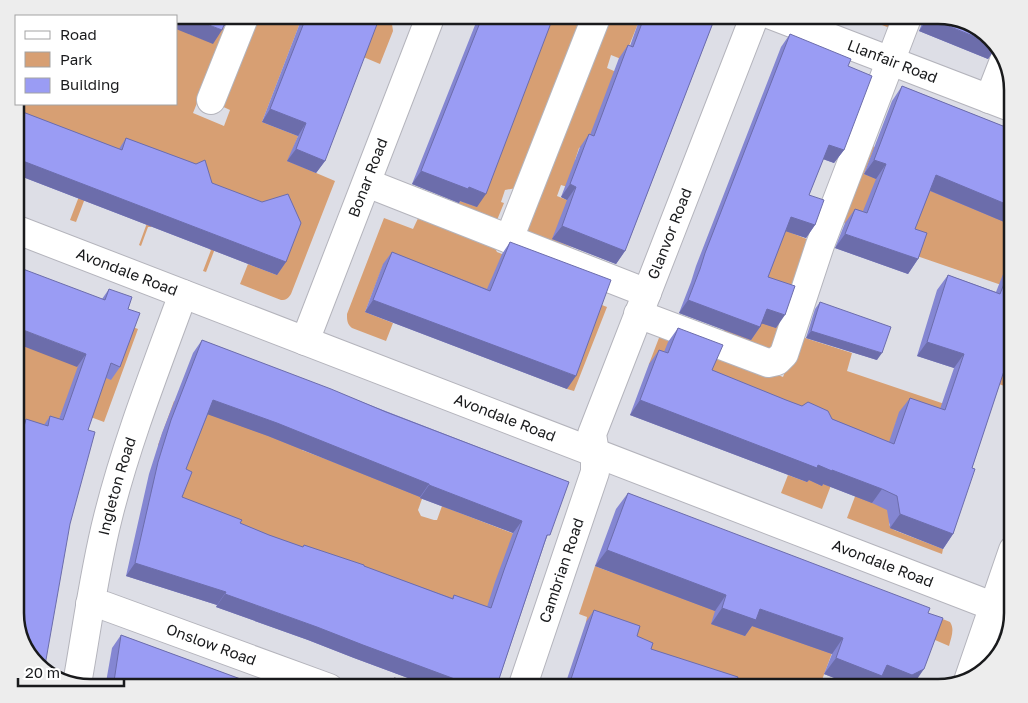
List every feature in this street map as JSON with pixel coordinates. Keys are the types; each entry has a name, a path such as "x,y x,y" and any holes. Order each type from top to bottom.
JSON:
{"street":[{"path":"211,100 241,24"},
{"name":"Bonar Road","path":"305,341 428,24"},
{"path":"509,240 593,24"},
{"name":"Glanvor Road","path":"594,452 592,434 751,24"},
{"name":"Llanfair Road","path":"795,24 1001,103"},
{"path":"367,183 509,240 768,363 777,361 784,354 820,245 904,24"},
{"path":"1001,103 1003,79"},
{"name":"Avondale Road","path":"24,233 1003,611"},
{"name":"Ingleton Road","path":"79,679 90,604 108,516 131,436 183,294"},
{"name":"Cambrian Road","path":"525,679 595,472 594,452"},
{"name":"Onslow Road","path":"90,604 105,606 304,679"},
{"path":"974,668 1003,611"}],"path":[{"path":"395,679 398,671"}],"green space":[{"path":"178,24 191,24 189,34 213,43 220,26 231,31 193,113 224,126 230,110 217,104 250,24 300,24 262,122 298,136 288,161 335,181 291,294 288,298 281,300 240,284 248,264 277,275 231,207 206,272 203,271 211,250 209,249 225,205 167,183 151,227 148,227 141,246 139,245 162,182 100,159 76,222 70,220 94,157 33,133 24,156 24,105 178,105"},
{"path":"334,24 392,24 393,31 380,64 361,56"},
{"path":"545,24 586,24 522,187 505,190 501,202 504,203 495,225 456,210 460,201 477,206"},
{"path":"602,24 638,24 629,46 641,67 611,55 607,68 614,71 615,130 579,148 575,160 574,189 561,185 557,196 587,208 553,239 571,247 569,254 526,237 527,216"},
{"path":"879,24 897,24 895,30"},
{"path":"867,144 875,147 864,174 889,183 926,189 993,193 1004,214 1004,286 914,255 916,248 838,221"},
{"path":"421,212 490,239 497,252 569,292 607,307 574,391 567,389 584,343 383,265 365,312 393,323 386,341 350,326 347,314 384,218 413,229"},
{"path":"782,229 814,242 778,351 721,339 733,306"},
{"path":"130,326 138,329 104,422 64,407 56,427 39,439 24,435 24,328 110,379"},
{"path":"662,330 783,377 799,336 852,353 847,371 983,417 900,413 895,425 889,525 894,530 943,549 942,554 847,518 863,475 841,459 822,509 781,493 788,475 807,482 649,364"},
{"path":"1004,360 1004,386 996,383"},
{"path":"174,401 234,423 321,402 302,450 423,496 418,510 421,516 437,520 442,506 530,540 501,661 197,548 158,445"},
{"path":"595,566 751,617 852,599 822,679 709,679 586,622 587,617 579,614"},
{"path":"891,598 950,622 952,637 949,646 935,640"}],"building":[{"path":"206,24 224,24 222,30"},
{"path":"303,24 377,24 325,161 296,149 306,123 270,109"},
{"path":"479,24 551,24 486,194 421,171"},
{"path":"642,24 713,24 625,251 562,226 576,187 570,184 589,134 594,136 628,45 633,47"},
{"path":"943,24 956,26 980,39"},
{"path":"790,34 851,59 848,66 872,76 844,150 829,145 809,195 824,200 815,225 791,217 768,277 795,286 785,315 767,309 760,327 688,300"},
{"path":"902,86 1004,126 1004,203 936,175 915,229 927,233 918,259 845,234 855,209 867,213 886,164 874,160"},
{"path":"24,112 122,150 126,138 196,164 205,160 212,183 262,202 288,194 301,223 286,262 24,161"},
{"path":"510,242 611,280 576,376 373,300 392,252 490,291"},
{"path":"24,269 105,300 109,289 132,297 128,309 140,313 120,367 111,363 88,430 95,432 70,524 46,663 27,635 24,618 24,427 26,419 48,426 50,416 63,420 86,354 24,330"},
{"path":"948,275 1000,294 1004,284 1004,371 972,468 975,469 953,534 900,514 897,496 882,489 818,465 817,468 640,400 659,350 668,353 678,328 723,345 712,370 802,406 808,402 828,411 832,419 894,444 910,398 945,410 964,354 927,342"},
{"path":"820,302 891,327 882,353 811,331"},
{"path":"202,340 569,482 550,535 547,535 499,679 455,679 225,594 226,592 135,563 158,462 171,420","holes":["213,400 277,423 522,521 491,608 454,595 453,599 364,565 269,535 240,523 242,520 182,497 192,472 186,469"]},
{"path":"628,493 930,608 928,613 943,618 924,669 912,675 887,665 882,676 836,658 843,638 760,609 756,620 722,608 726,595 607,550"},
{"path":"594,610 640,626 637,636 653,643 651,649 738,677 737,679 571,679"},
{"path":"121,635 241,679 114,679"}]}
